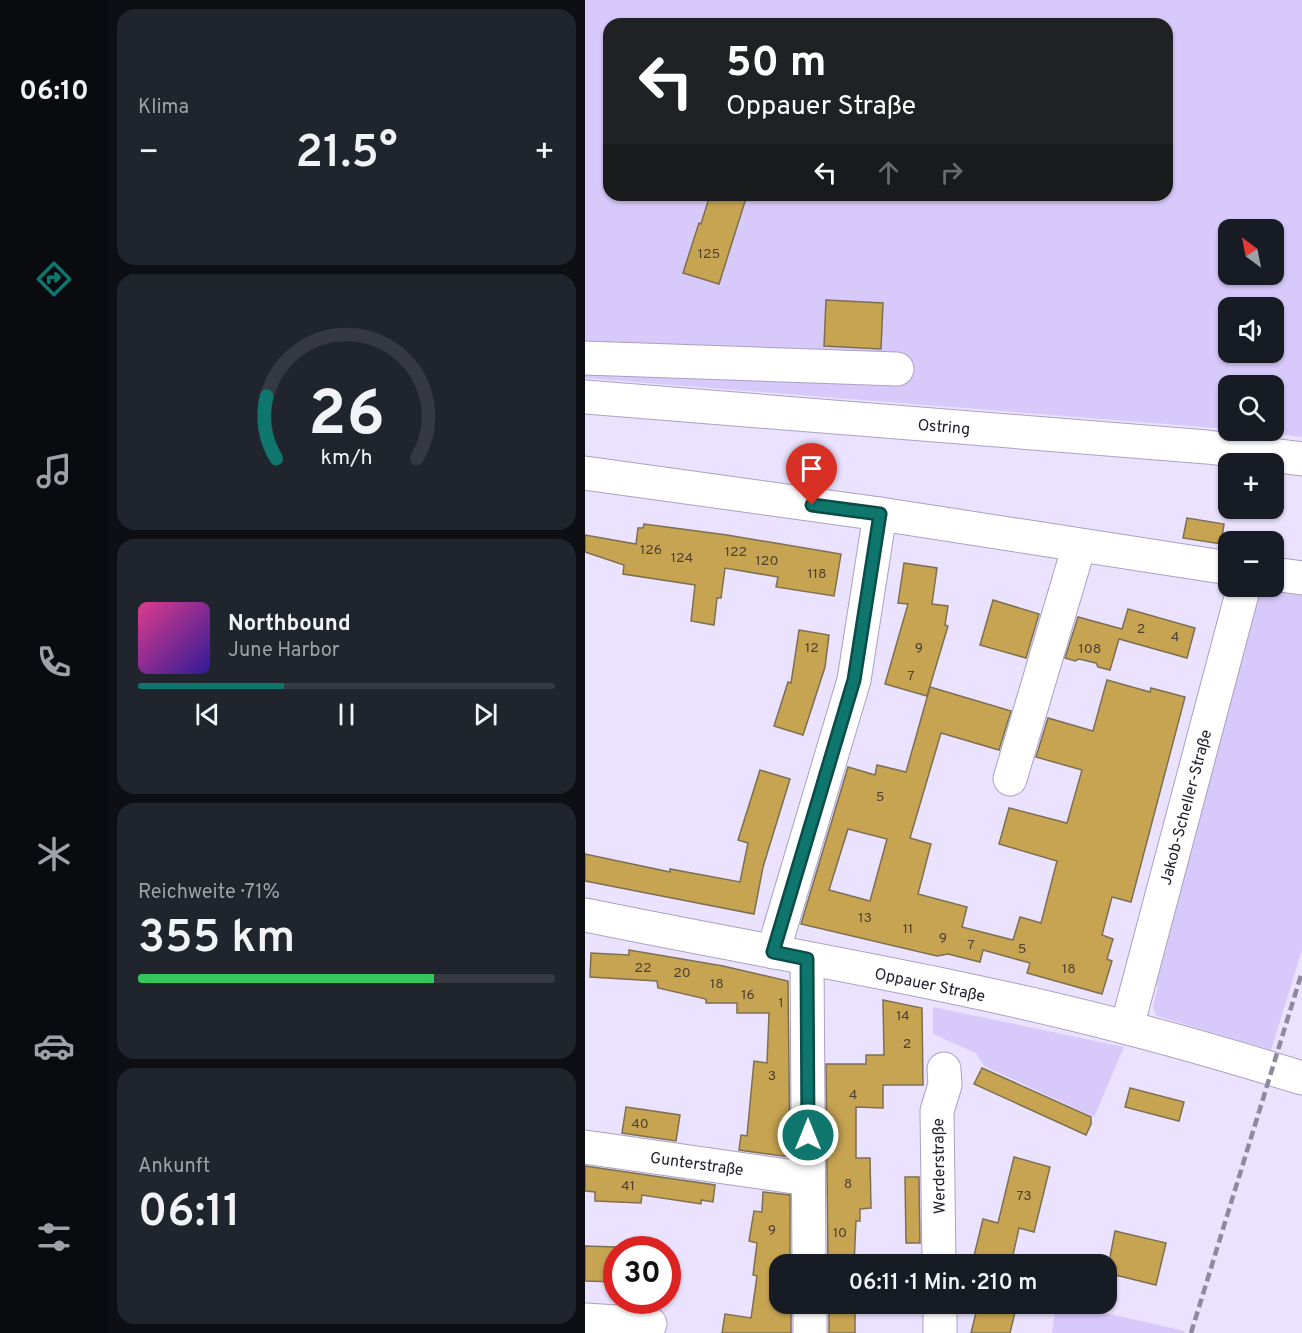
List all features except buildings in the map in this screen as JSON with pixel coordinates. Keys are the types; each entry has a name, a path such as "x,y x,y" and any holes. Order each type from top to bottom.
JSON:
{"street":[{"path":"585,358 897,369"},
{"name":"Ostring","path":"585,397 1207,447 1302,459"},
{"path":"585,473 880,514 1218,566"},
{"path":"773,952 854,680 880,514"},
{"path":"1025,688 1073,545"},
{"path":"1010,779 1073,545"},
{"path":"1284,576 1302,578"},
{"name":"Jakob-Scheller-Straße","path":"1127,1027 1241,597"},
{"name":"Oppauer Straße","path":"585,915 939,985 1127,1027 1287,1073"},
{"path":"807,959 809,1254"},
{"name":"Werderstraße","path":"939,1254 937,1111 945,1085 944,1069"},
{"name":"Gunterstraße","path":"585,1147 808,1179"},
{"path":"810,1314 810,1333"},
{"path":"940,1314 940,1333"},
{"path":"585,1320 650,1324"}],"shaded area":[{"path":"585,0 1302,0 1302,437 1284,435 1284,375 1218,375 1218,428 585,378"},
{"path":"1284,588 1302,590 1302,950 1271,1050 1157,1016 1153,1007 1158,986 1154,985 1256,597 1284,597"},
{"path":"933,1007 1124,1047 1094,1117 984,1066 976,1053 933,1034"},
{"path":"1055,1314 1109,1314 1185,1331 1184,1333 1052,1333"}],"railway":[{"path":"1191,1333 1302,972"}],"route":[{"path":"808,1135 807,959 773,952 854,680 880,514 812,505"}]}
